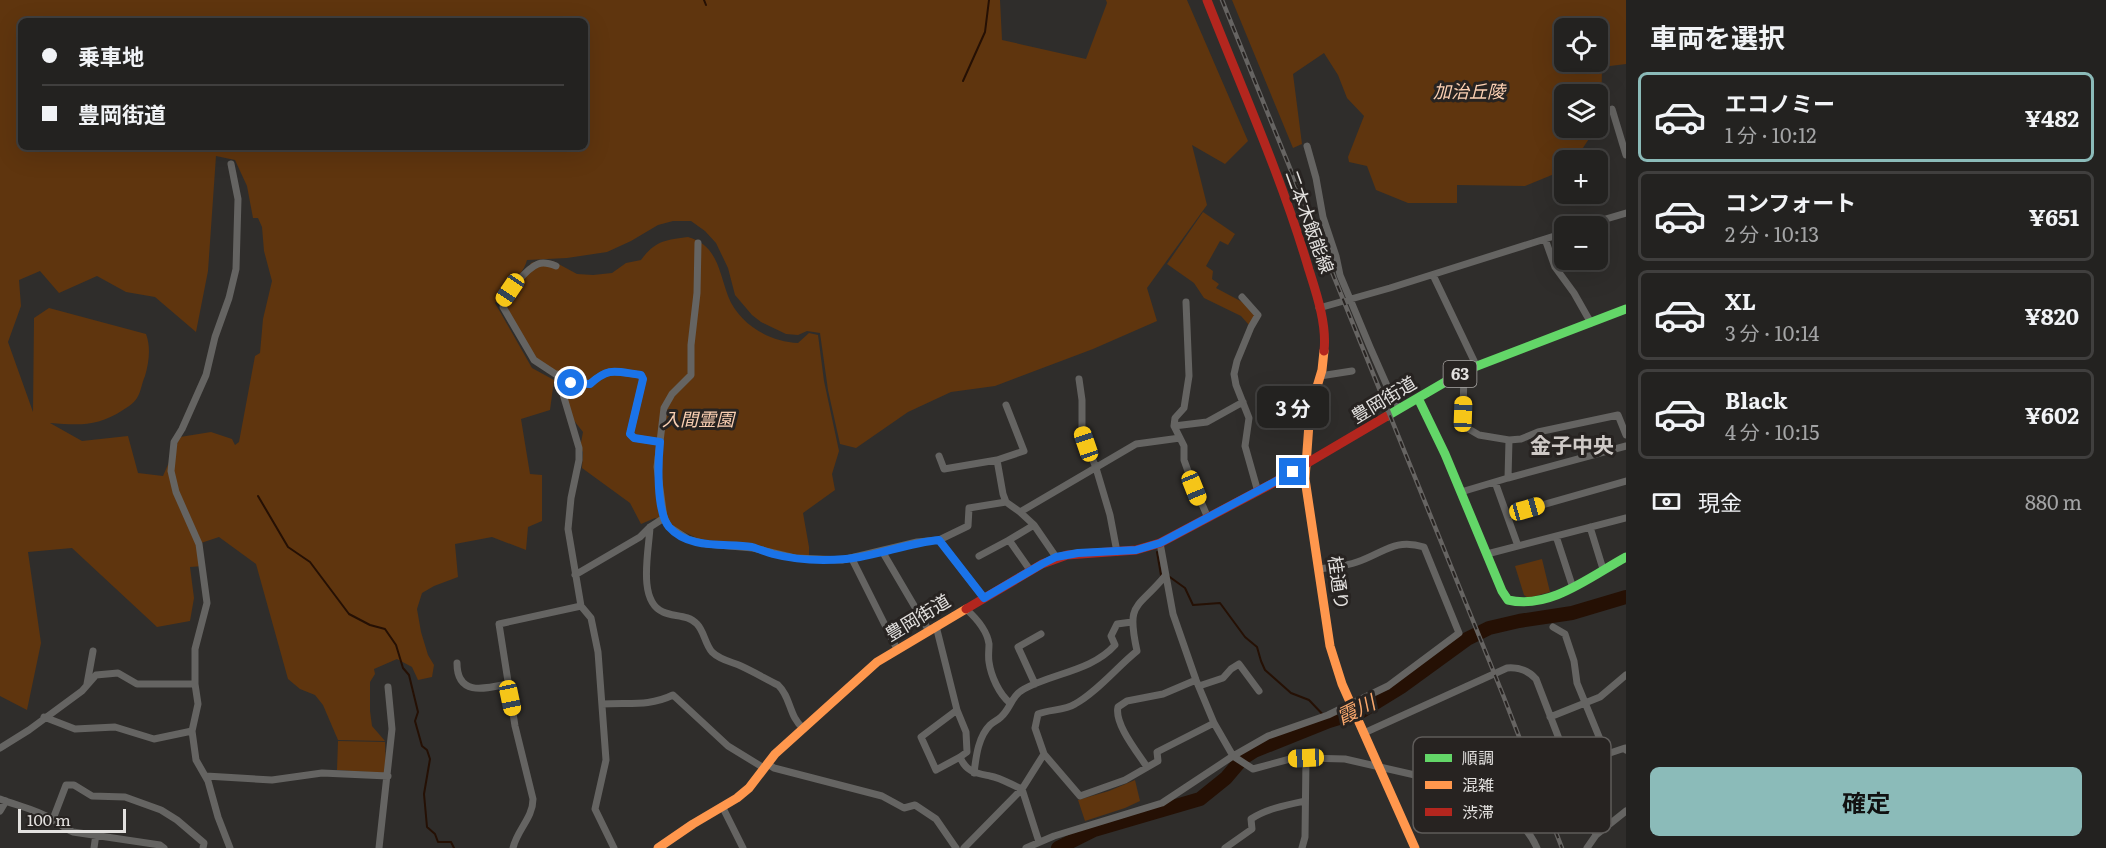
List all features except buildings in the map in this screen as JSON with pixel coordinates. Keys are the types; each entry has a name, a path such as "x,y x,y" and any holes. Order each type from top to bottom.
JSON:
{"main road":[{"name":"二本木飯能線","path":"1206,0 1298,231 1319,308 1325,347 1320,376 1310,410 1306,464"},
{"name":"豊岡街道","path":"658,848 693,824 723,808 749,788 775,754 877,662 1030,570 1056,557 1078,553 1136,550 1160,543 1257,492 1464,371 1626,309"},
{"path":"1418,398 1461,492 1502,591 1511,602 1522,603 1560,594 1626,557"},
{"name":"桂通り","path":"1306,464 1305,479 1333,659 1364,733"},
{"path":"1364,733 1415,848"}],"street":[{"path":"1612,109 1626,155"},
{"path":"1307,146 1316,178 1323,218 1340,275 1388,388 1400,409"},
{"path":"230,848 206,776 200,770 196,760 192,731 198,704 195,684 196,644 207,603 199,544 173,482 172,458 174,442 206,375 236,269 238,199 231,164"},
{"path":"1608,218 1626,213"},
{"path":"1319,308 1554,236"},
{"path":"1545,239 1555,267 1574,292 1591,323"},
{"path":"698,243 691,375 672,394 664,408 657,467 664,518 674,531 695,542 753,548 795,558 852,559 917,542 939,540 968,526 969,508 1006,502"},
{"path":"556,266 544,263 532,267 510,290 502,304 534,360 569,383 590,384 598,376 610,371 641,375 643,379 630,434 634,438 660,442"},
{"path":"1433,275 1476,366"},
{"path":"1242,297 1258,315 1237,361 1234,374 1249,418 1245,446 1257,492"},
{"path":"1186,302 1189,376 1184,408 1175,418 1174,426 1184,446 1184,460 1188,474 1208,518"},
{"path":"1320,376 1352,371"},
{"path":"1464,371 1463,414 1467,428 1479,435 1509,440 1521,439 1538,432 1618,415 1626,435"},
{"path":"557,374 579,448 579,460 568,518 575,575 581,606 591,618 596,636 605,767 595,804 601,824 614,848"},
{"path":"1079,380 1083,400 1082,432 1096,468 1118,552"},
{"path":"1174,426 1207,422 1244,402"},
{"path":"939,456 944,469 997,460 1024,451 1006,405"},
{"path":"1020,512 1136,444 1180,438"},
{"path":"1508,478 1509,440"},
{"path":"1461,492 1626,446"},
{"path":"997,460 1006,502 1034,525 1056,557"},
{"path":"1507,515 1626,481"},
{"path":"1495,482 1518,546"},
{"path":"575,575 640,537 664,518"},
{"path":"1487,554 1626,518"},
{"path":"979,556 1034,525"},
{"path":"650,527 647,586 652,606 665,614 685,617 697,623 712,651 721,658 783,689 794,718 803,728"},
{"path":"1590,527 1603,569"},
{"path":"1557,536 1573,588"},
{"path":"939,540 984,598"},
{"path":"1010,540 1030,570"},
{"path":"1160,543 1173,614 1214,723 1233,756 1250,769 1294,758 1345,759 1413,775"},
{"path":"1026,848 1162,802 1233,756 1288,728 1324,716 1388,686 1459,633 1424,547 1403,543 1356,563 1320,569"},
{"path":"882,551 932,629 966,732 967,752 936,770 921,737 957,710"},
{"path":"852,559 897,649"},
{"path":"1165,576 1140,601 1132,615 1137,651 1074,705 1038,714 1035,728 1044,754 1080,796 1117,784 1158,761 1157,752 1214,723"},
{"path":"513,848 532,811 533,799 515,726 499,624 581,606"},
{"path":"966,609 975,617 986,636 989,644 989,664 1002,697 1010,703"},
{"path":"974,773 978,746 990,726 1002,716 1017,693 1083,666 1105,653 1115,645 1112,636 1117,624 1132,622"},
{"path":"1553,627 1565,634 1574,661 1577,683 1599,737"},
{"path":"1035,684 1018,647 1041,634"},
{"path":"87,684 93,651"},
{"path":"457,663 459,681 464,684 483,689 507,684"},
{"path":"1147,767 1125,735 1117,712 1118,707 1127,701 1223,678 1239,664 1259,691"},
{"path":"1364,733 1507,668 1520,668 1536,679 1558,737"},
{"path":"0,748 82,691 96,675 118,673 137,684 195,684"},
{"path":"1550,717 1587,704 1612,689 1626,675"},
{"path":"379,848 392,729 388,687"},
{"path":"602,704 642,705 673,695 728,746 766,766 882,796 904,808 915,805 936,819 957,848"},
{"path":"45,717 75,729 115,728 154,739 192,731"},
{"path":"1611,753 1625,748 1626,750"},
{"path":"964,848 1022,789 1044,754"},
{"path":"960,757 962,764 974,773 990,776 1022,789"},
{"path":"1302,848 1305,837 1306,758"},
{"path":"206,776 272,780 322,773 388,776"},
{"path":"53,819 66,785 74,785 92,796 126,797 161,810 177,820 204,843 203,848"},
{"path":"1022,789 1039,842"},
{"path":"0,810 3,800 28,807 73,832 160,845 164,848"},
{"path":"1225,848 1252,829 1251,819 1256,816 1281,806 1305,801"},
{"path":"723,808 743,848"},
{"path":"1611,824 1626,812"},
{"path":"1529,833 1537,848"},
{"path":"1587,848 1599,833"},
{"path":"94,848 96,834"}],"green space":[{"path":"0,0 1000,0 1002,40 1086,59 1107,3 1106,0 1187,0 1248,141 1225,164 1192,145 1207,205 1147,288 1157,321 1093,349 995,386 951,392 908,412 856,448 840,444 828,390 820,333 807,331 798,335 786,334 752,315 735,295 728,268 716,243 691,221 673,221 658,225 607,252 567,258 527,260 518,277 495,303 532,368 554,380 550,410 521,419 530,474 542,475 542,521 528,527 526,550 492,537 455,544 458,577 422,593 417,609 421,632 428,655 434,665 432,677 418,680 412,667 397,659 374,669 375,674 370,682 372,726 385,741 338,740 323,705 315,695 300,689 288,679 256,564 219,537 201,543 204,566 190,567 194,598 190,621 157,627 72,548 28,552 41,643 27,710 0,696","holes":["216,156 235,160 247,186 253,218 258,218 262,227 264,251 272,281 263,319 260,353 255,356 239,442 235,445 232,439 211,432 180,437 163,476 138,473 128,436 82,441 50,423 88,424 114,416 133,403 140,393 148,365 149,349 146,334 49,308 34,318 33,412 8,342 21,306 19,280 40,271 59,293 97,276 126,292 155,297 196,332 208,271"]},
{"name":"加治丘陵","path":"1232,0 1626,0 1626,64 1608,66 1608,18 1554,18 1554,72 1602,72 1602,84 1554,84 1554,138 1589,138 1582,150 1554,150 1554,174 1525,186 1457,185 1457,203 1408,203 1376,190 1367,166 1349,162 1348,157 1364,116 1347,98 1338,75 1324,53 1293,74 1302,144 1293,148"},
{"path":"1203,212 1235,234 1228,245 1220,241 1206,266 1213,271 1212,279 1219,284 1216,288 1246,304 1255,316 1249,325 1241,316 1204,298 1194,283 1167,264"},
{"name":"入間霊園","path":"688,237 698,241 711,253 716,260 733,306 756,330 776,339 798,343 809,333 818,335 824,381 839,451 832,474 835,490 803,513 809,556 750,545 699,539 655,518 641,524 630,503 582,468 583,452 580,448 583,432 572,418 561,380 533,362 500,307 504,294 524,275 531,263 541,260 553,261 577,274 612,273 626,263 641,260 656,245"},
{"path":"1542,559 1550,592 1528,598 1524,595 1515,566"},
{"path":"338,741 385,742 386,771 383,773 337,770"},
{"path":"1135,780 1140,801 1085,821 1078,800"}],"waterway":[{"path":"704,0 706,5"},
{"path":"963,81 985,32 989,0"},
{"path":"258,496 288,547 310,562 349,614 370,625 385,629 396,645 403,668 409,675 418,712 415,721 422,746 427,750 430,759 424,794 427,827 435,834 438,842 451,842 454,848"},
{"path":"1157,552 1161,575"},
{"path":"1167,575 1185,588 1193,605 1220,603 1245,637 1257,647 1265,670 1291,693 1309,700 1329,721"},
{"name":"霞川","path":"1058,848 1094,830 1200,799 1226,778 1243,758 1254,751 1329,721 1362,711 1401,687 1467,639 1489,628 1572,613 1626,597"}],"railway":[{"path":"1222,0 1519,737"},
{"path":"1556,833 1562,848"}],"traffic: fast":[{"path":"1387,416 1464,371 1626,309"},
{"path":"1418,398 1445,454 1502,591 1508,600 1524,602 1555,596 1626,557"}],"traffic: slow":[{"path":"1324,351 1322,370 1310,410 1305,479 1330,646 1342,684 1415,848"},
{"path":"658,848 749,788 775,754 877,662 966,609"}],"traffic: jam":[{"path":"1207,0 1274,168 1298,236 1321,310 1324,351"},
{"path":"966,609 1042,564 1067,555 1136,550 1160,543 1275,482 1387,416"}],"district":[{"name":"金子中央","path":"1572,446"}],"route":[{"path":"571,383 590,384 604,372 610,371 641,375 643,379 630,434 634,438 660,442 657,467 664,518 674,531 695,542 753,548 795,558 842,560 917,542 939,540 984,598 1056,557 1078,553 1136,550 1160,543 1293,472"}]}
